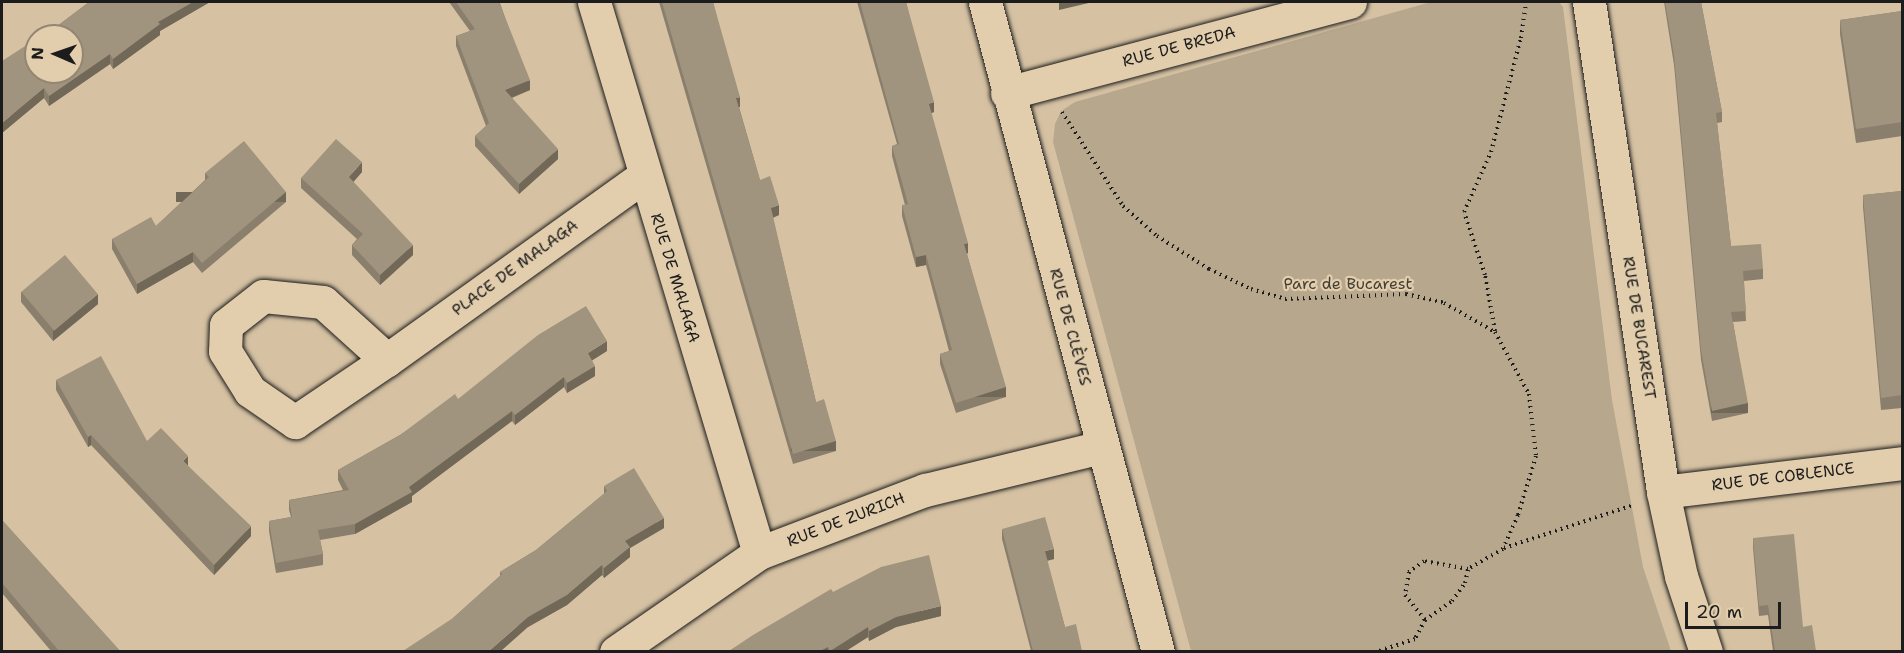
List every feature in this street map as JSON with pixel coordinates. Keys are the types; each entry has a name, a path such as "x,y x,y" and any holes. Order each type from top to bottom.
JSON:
{"street":[{"name":"RUE DE MALAGA","path":"594,2 644,176 759,553"},
{"name":"RUE DE CLÈVES","path":"985,2 1007,93 1158,651"},
{"name":"RUE DE BREDA","path":"1007,93 1350,2"},
{"name":"RUE DE BUCAREST","path":"1589,2 1663,492 1681,576 1706,651"},
{"name":"PLACE DE MALAGA","path":"387,360 323,302 263,296 226,325 225,351 250,391 295,422 387,360 644,176"},
{"name":"RUE DE ZURICH","path":"616,651 759,553 925,490 1102,447"},
{"name":"RUE DE COBLENCE","path":"1663,492 1902,463"}],"path":[{"path":"1503,549 1536,456 1529,394 1495,332 1485,275 1464,212 1491,152 1521,38 1526,2"},
{"path":"1048,82 1067,121 1123,207 1157,236 1209,268 1251,289 1285,299 1359,293 1406,294 1444,303 1495,332"},
{"path":"1425,620 1405,595 1409,572 1424,561 1468,570 1503,549 1663,492"},
{"path":"1376,651 1415,639 1425,620 1452,601 1465,583 1468,570"}],"green space":[{"name":"Parc de Bucarest","path":"1431,2 1559,2 1563,7 1612,400 1643,567 1671,651 1191,651 1053,142 1055,124 1061,111 1075,102"}],"building":[{"path":"89,2 193,2 158,22 160,24 113,59 110,54 84,72 84,24 60,24"},
{"path":"456,2 499,2 530,80 505,90 558,149 519,184 475,136 489,123 456,36 475,29"},
{"path":"662,2 713,2 740,97 736,98 760,180 770,176 779,205 771,208 816,402 824,399 836,441 793,454"},
{"path":"860,2 906,2 934,102 929,104 968,243 964,244 1006,387 956,403 940,354 952,350 926,255 916,257 902,205 908,204 892,146 899,144"},
{"path":"1665,2 1701,2 1722,112 1716,113 1731,246 1761,244 1763,269 1743,271 1746,311 1731,312 1748,403 1712,411 1701,350 1674,55"},
{"path":"1902,11 1902,122 1856,129 1840,20"},
{"path":"24,47 24,84 66,84 49,96 44,88 2,123 2,61"},
{"path":"336,139 362,162 349,177 413,245 380,275 352,245 363,234 301,178"},
{"path":"244,141 286,192 202,263 193,252 137,284 112,239 151,217 156,226 209,177 205,173"},
{"path":"1902,191 1902,395 1881,398 1863,195"},
{"path":"65,255 98,294 54,331 21,292"},
{"path":"586,306 607,341 588,353 595,366 567,383 564,377 515,415 512,411 409,487 412,492 355,524 318,530 323,554 276,563 269,521 292,517 289,500 349,490 338,470 400,435 455,394 458,399 538,335"},
{"path":"101,356 147,441 161,428 188,456 183,461 251,526 214,565 91,435 88,437 56,380"},
{"path":"634,468 664,518 625,541 630,547 604,568 602,565 567,595 528,617 489,651 403,651 453,618 502,574 500,572 536,550 607,491 604,486"},
{"path":"1045,517 1054,549 1045,551 1065,627 1076,624 1082,651 1033,651 1002,529"},
{"path":"2,520 120,651 59,651 2,583"},
{"path":"1794,534 1803,627 1812,625 1816,651 1775,651 1768,605 1759,606 1753,538"},
{"path":"929,555 941,606 896,617 869,631 868,627 830,651 828,647 820,651 729,651 831,589 833,592 881,567"}]}
